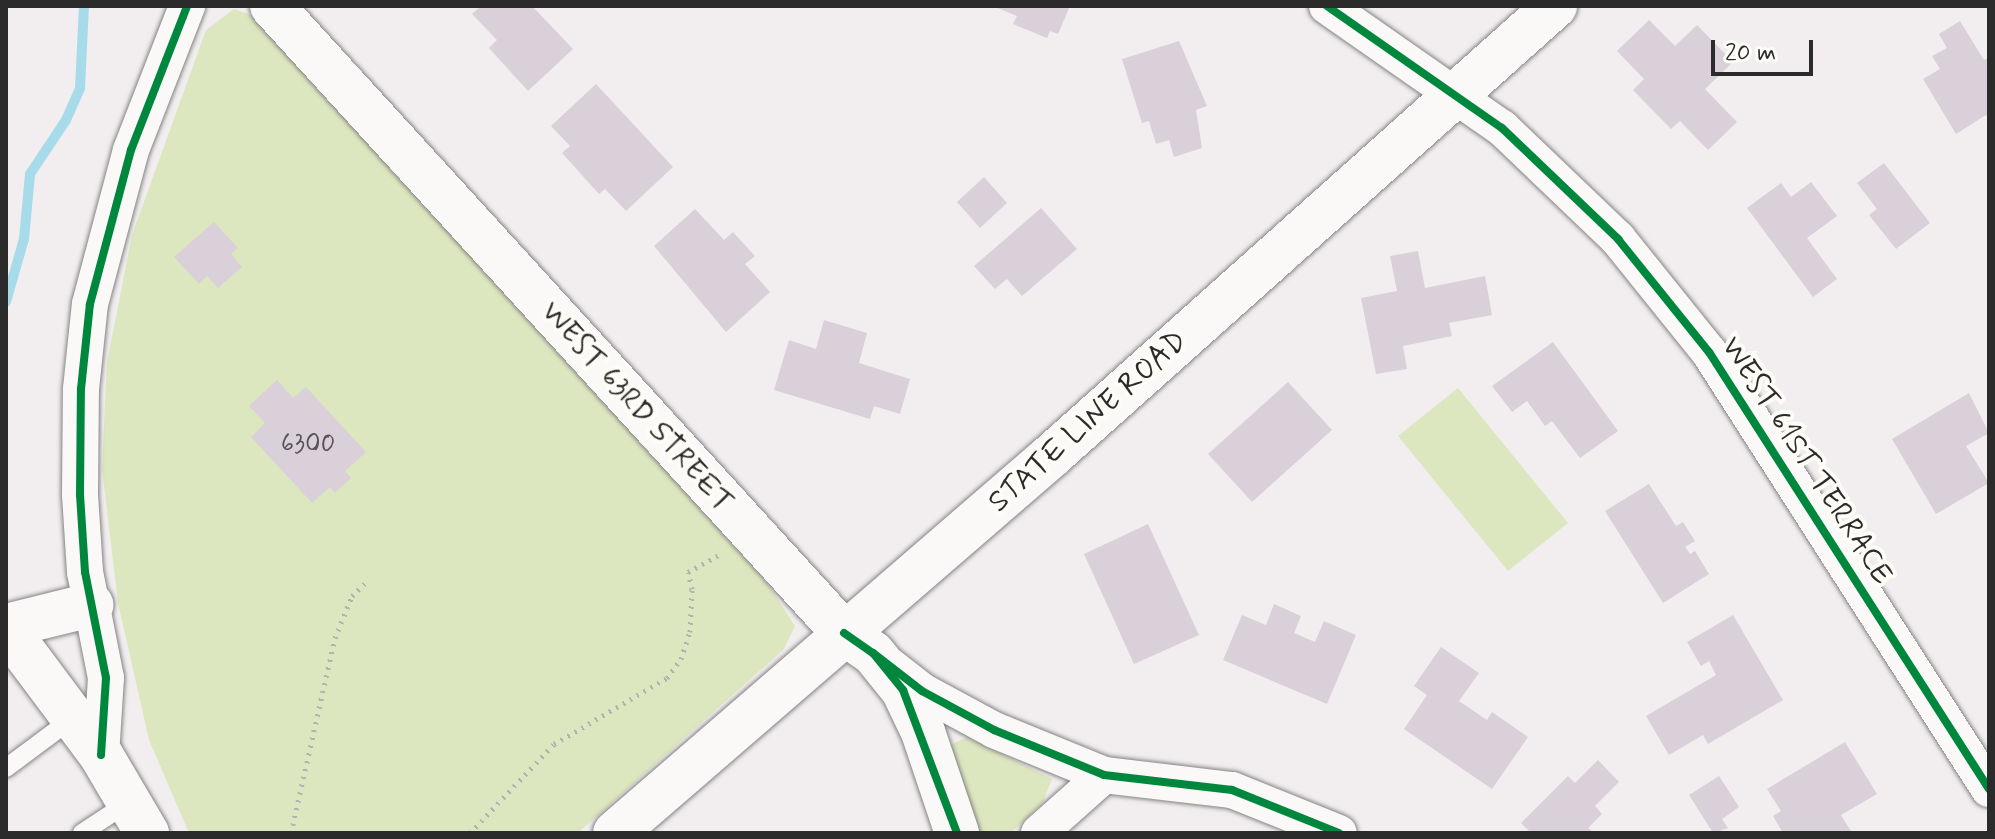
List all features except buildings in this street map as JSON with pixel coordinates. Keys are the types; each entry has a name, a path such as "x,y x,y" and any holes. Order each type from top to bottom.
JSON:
{"main road":[{"name":"WEST 63RD STREET","path":"272,6 903,690 923,732 957,833"},
{"name":"STATE LINE ROAD","path":"615,833 858,643 1051,456 1555,6"},
{"path":"91,605 6,627 101,755 138,817"}],"street":[{"path":"101,755 106,678 91,605 80,495 81,389 90,304 131,150 187,6"},
{"name":"WEST 61ST TERRACE","path":"1327,6 1502,128 1607,227 1709,352 1989,789"},
{"path":"858,643 922,691 994,730 1104,775 1232,790 1339,833"},
{"path":"1039,833 1104,775"}],"lane":[{"path":"6,768 73,718"},
{"path":"82,833 138,817"}],"path":[{"path":"470,833 554,744 667,678 681,659 690,632 692,589 688,572 734,547"},
{"path":"291,833 335,638 352,596 367,581"}],"green space":[{"path":"234,9 254,16 765,580 795,626 784,649 578,833 189,833 149,740 118,603 102,469 107,362 132,235 206,30"},
{"path":"1458,388 1568,523 1508,571 1398,436"},
{"path":"967,737 1052,779 1043,802 1011,833 974,833 948,746"}],"waterway":[{"path":"6,302 24,239 30,174 66,120 80,88 84,6"}],"cycle path":[{"path":"101,755 106,678 85,572 80,495 81,389 90,304 131,150 187,6"},
{"path":"1327,6 1502,128 1618,239 1709,352 1989,789"},
{"path":"844,633 873,653 903,690 957,833"},
{"path":"873,653 922,691 994,730 1104,775 1232,790 1339,833"}]}
